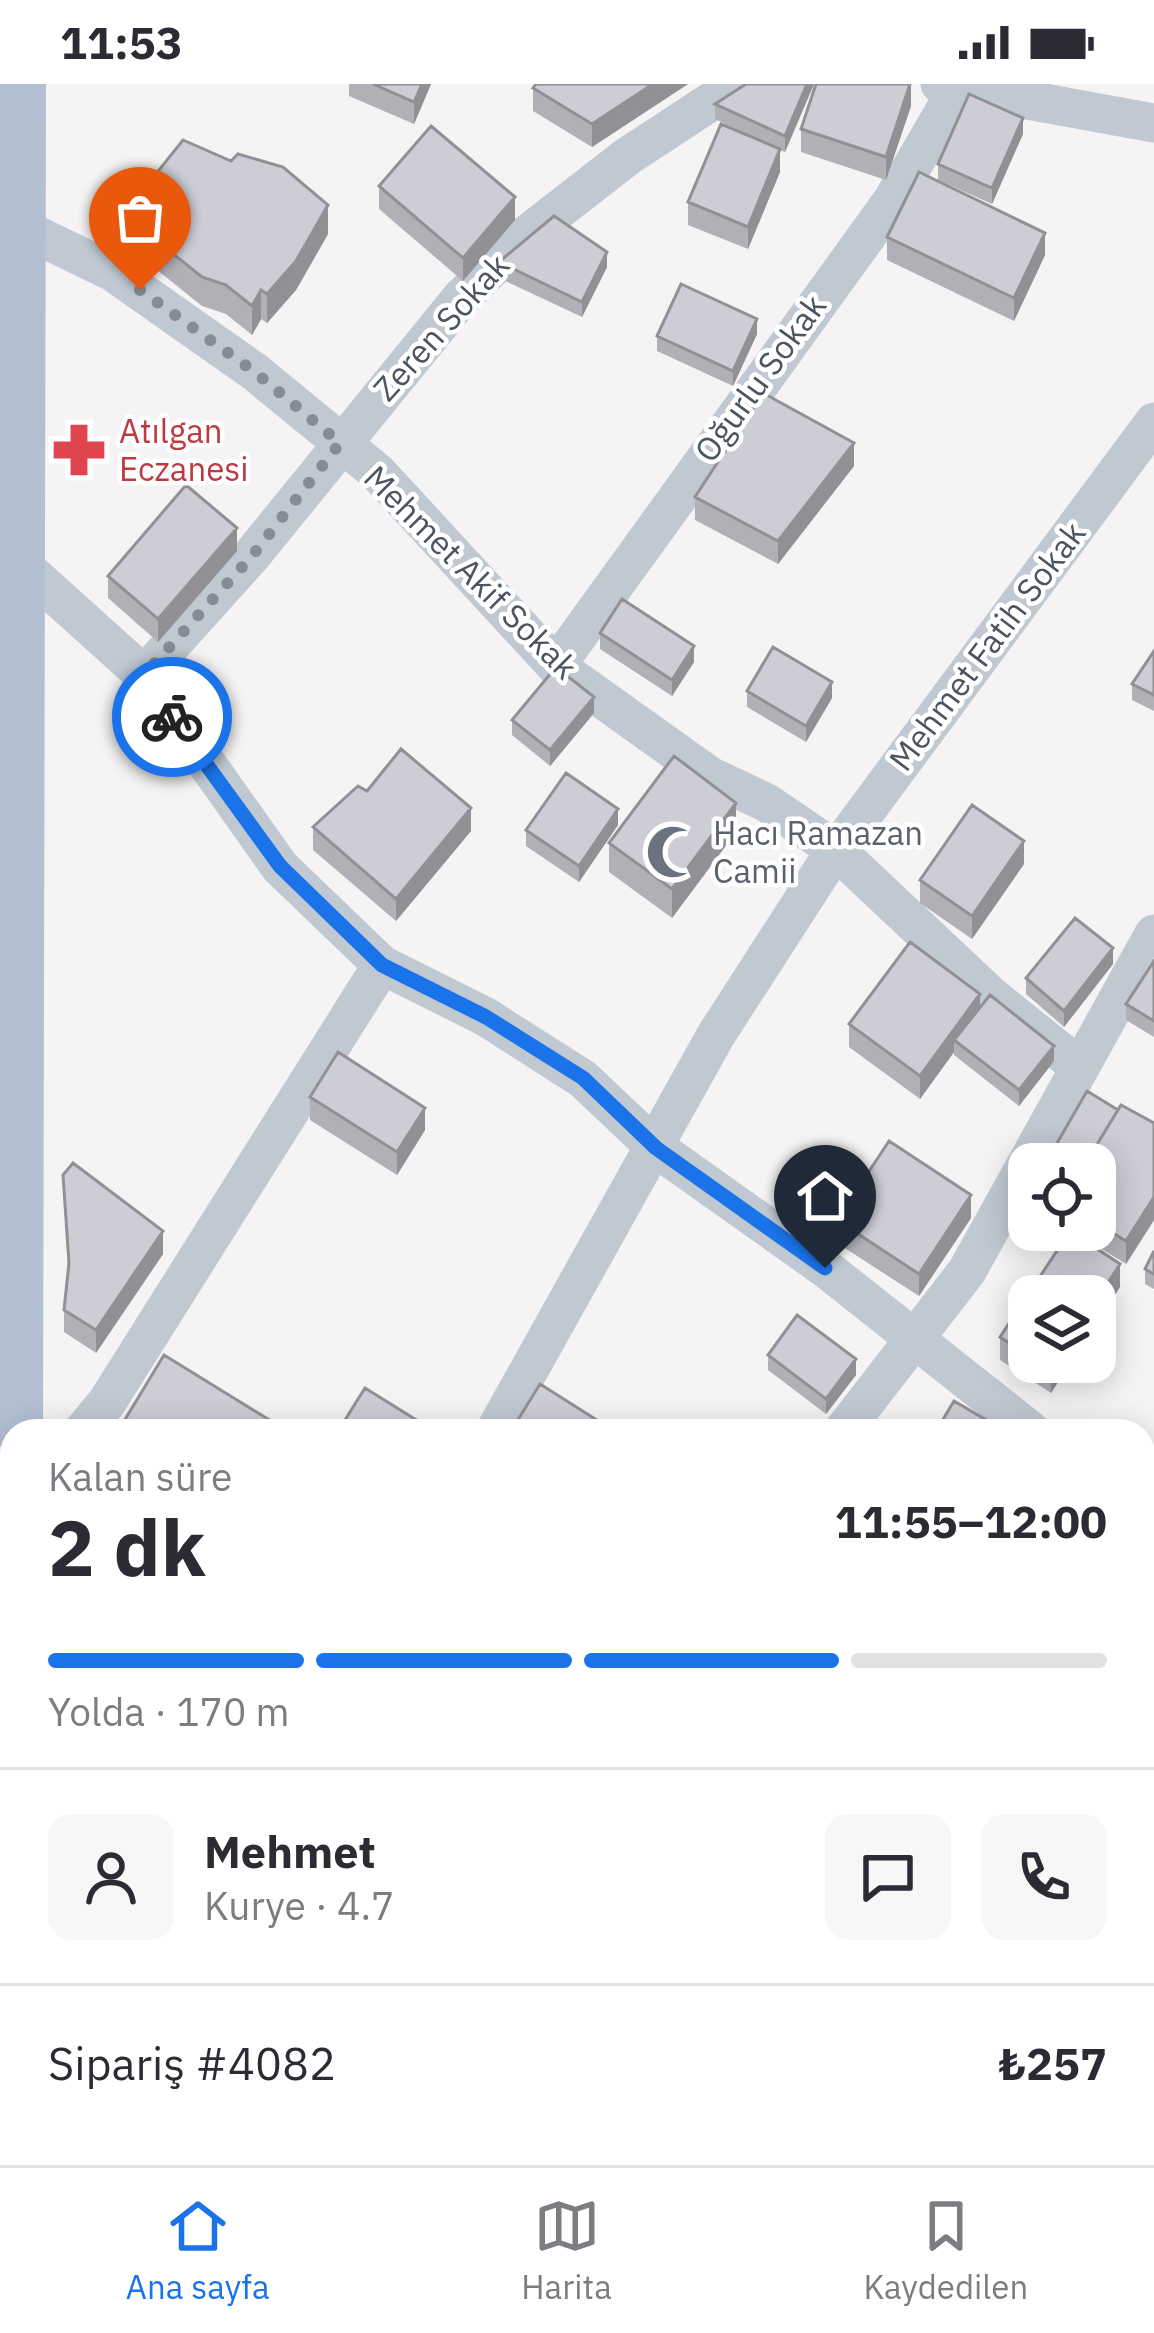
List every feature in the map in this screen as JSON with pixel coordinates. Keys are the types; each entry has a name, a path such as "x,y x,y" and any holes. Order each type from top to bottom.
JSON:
{"main road":[{"path":"19,1419 11,568 22,84"}],"street":[{"name":"Zeren Sokak","path":"144,675 252,556 461,298 525,236 628,156 738,84"},
{"path":"950,86 1154,123"},
{"name":"Oğurlu Sokak","path":"556,666 892,201 950,86"},
{"name":"Mehmet Akif Sokak","path":"22,228 113,272 195,326 407,502 556,666 710,776 766,803 836,850 990,995 1077,1065"},
{"name":"Mehmet Fatih Sokak","path":"502,1419 716,1035 836,850 1154,422"},
{"path":"11,568 144,675 280,866 382,965 486,1017 583,1078 656,1148 825,1268 1015,1419"},
{"path":"851,1419 967,1271 1077,1065 1154,934"},
{"path":"93,1419 382,965"}],"building":[{"path":"373,84 422,84 414,102"},
{"path":"536,84 653,84 592,124 533,88"},
{"path":"746,84 807,84 785,136 715,104"},
{"path":"816,84 910,84 886,157 801,129"},
{"path":"969,94 1023,118 992,188 938,164"},
{"path":"721,124 780,149 748,227 688,202"},
{"path":"431,126 515,197 463,258 379,186"},
{"path":"183,140 231,161 238,154 283,167 328,205 296,261 267,294 261,290 252,306 226,285 202,277 136,224 159,170"},
{"path":"919,172 1045,233 1014,298 887,237"},
{"path":"554,216 607,252 582,302 499,262"},
{"path":"681,284 757,319 733,371 657,336"},
{"path":"763,393 854,443 778,541 695,497"},
{"path":"186,485 237,528 158,619 108,576"},
{"path":"622,599 694,646 672,680 600,633"},
{"path":"773,647 832,682 806,726 747,691"},
{"path":"1154,651 1154,695 1132,684"},
{"path":"556,667 594,697 550,750 512,720"},
{"path":"401,749 471,808 396,899 313,827 358,786 367,791"},
{"name":"Hacı Ramazan Camii","path":"674,756 736,803 672,889 609,843"},
{"path":"566,773 618,809 579,866 526,830"},
{"path":"972,805 1024,841 972,916 920,880"},
{"path":"1075,918 1113,948 1064,1011 1026,978"},
{"path":"910,942 980,994 920,1076 849,1024"},
{"path":"1154,961 1154,1021 1126,1004"},
{"path":"990,995 1054,1046 1019,1090 954,1040"},
{"path":"338,1052 425,1108 397,1152 310,1097"},
{"path":"1087,1091 1118,1110 1098,1143 1057,1143"},
{"path":"1121,1105 1154,1123 1154,1197 1126,1241 1116,1235 1116,1143 1098,1143"},
{"path":"889,1141 971,1195 919,1274 837,1220"},
{"path":"73,1163 163,1231 96,1330 64,1310 69,1263 63,1175"},
{"path":"1057,1251 1100,1251 1120,1264 1113,1275 1041,1275"},
{"path":"1154,1251 1154,1274 1145,1269"},
{"path":"797,1315 856,1359 826,1399 768,1355"},
{"path":"164,1355 268,1419 125,1419"},
{"path":"540,1384 595,1419 518,1419"},
{"path":"365,1388 415,1419 346,1419"},
{"path":"954,1401 985,1419 943,1419"}],"way so far":[{"path":"140,290 195,326 340,443 252,556 144,675 172,717"}],"place":[{"name":"Atılgan Eczanesi","path":"79,450"},
{"name":"Hacı Ramazan Camii","path":"673,852"}],"route":[{"path":"172,717 280,866 382,965 486,1017 583,1078 656,1148 825,1268"}]}
